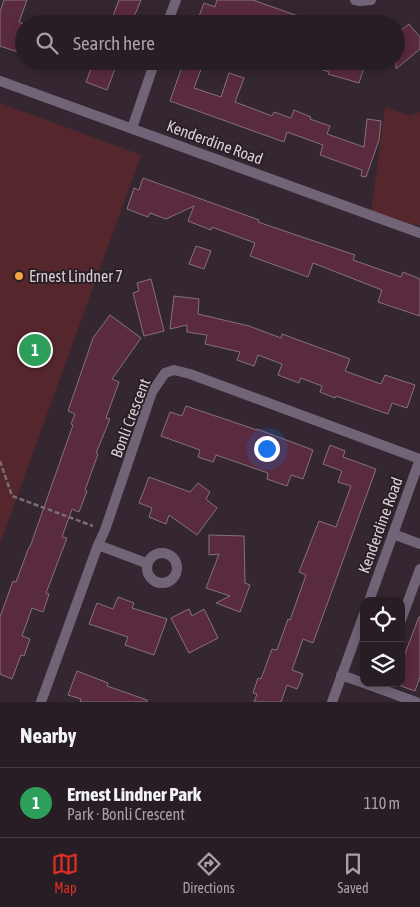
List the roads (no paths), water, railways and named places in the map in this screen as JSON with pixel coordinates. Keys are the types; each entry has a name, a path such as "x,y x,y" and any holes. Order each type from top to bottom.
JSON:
{"street":[{"path":"170,15 176,0"},
{"path":"355,0 371,0"},
{"path":"132,128 152,70"},
{"name":"Kenderdine Road","path":"0,81 420,233"},
{"path":"401,225 420,225"},
{"name":"Bonli Crescent","path":"41,702 105,530 152,392 165,372 174,370 190,374 420,459"},
{"name":"Kenderdine Road","path":"370,597 420,459"},
{"path":"393,534 420,544"},
{"path":"98,545 146,563"},
{"path":"405,609 420,569"},
{"path":"332,702 360,625"},
{"path":"341,675 360,682"},
{"path":"382,687 416,702"}],"place":[{"name":"Ernest Lindner 7","path":"19,276"},
{"name":"Ernest Lindner Park","path":"35,350"}]}
